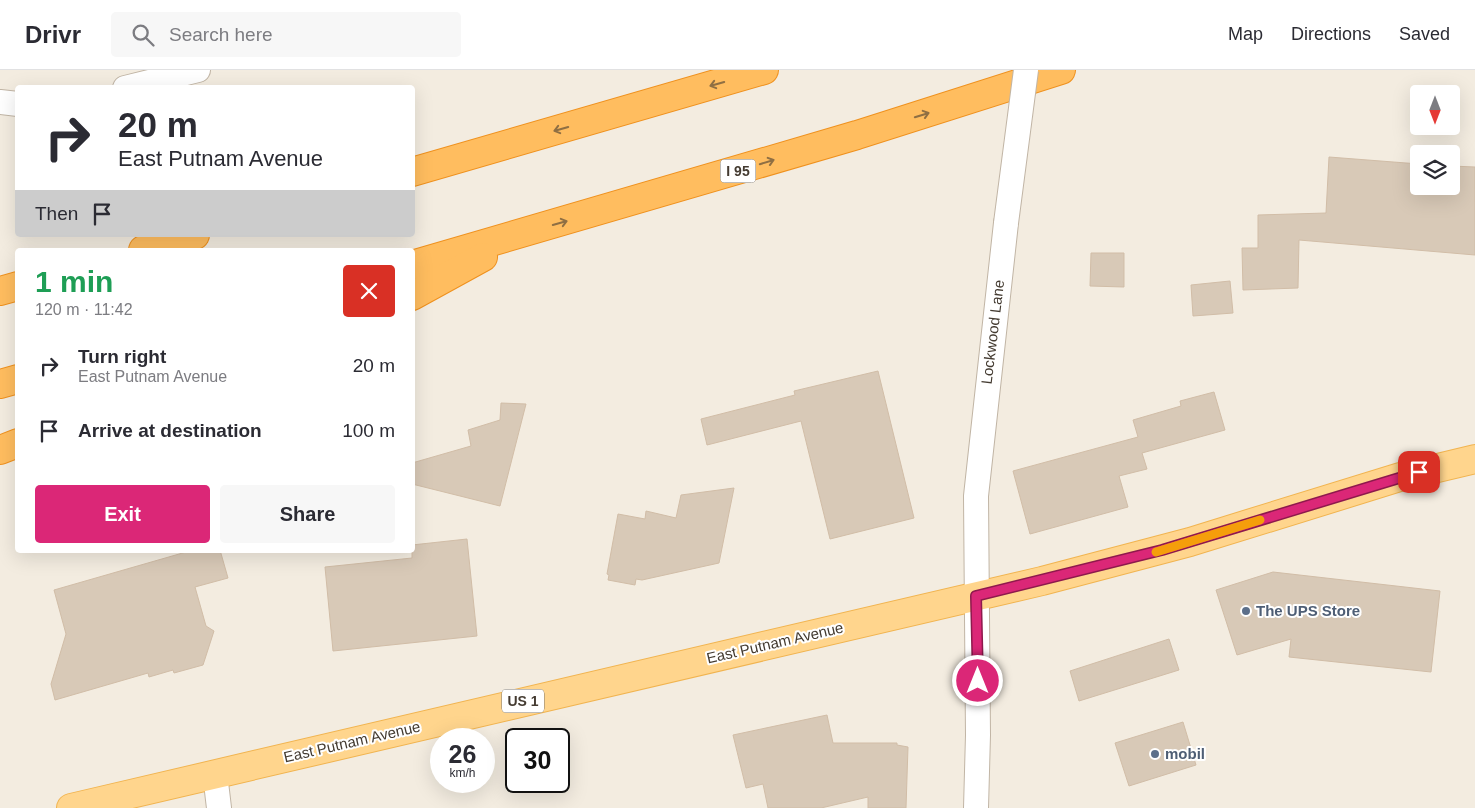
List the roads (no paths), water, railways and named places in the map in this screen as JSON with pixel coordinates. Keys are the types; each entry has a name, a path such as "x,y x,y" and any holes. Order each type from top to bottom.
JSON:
{"highway":[{"path":"415,171 764,70"},
{"name":"I 95","path":"415,265 857,135 1061,70"},
{"path":"415,294 525,233"},
{"path":"150,248 188,237"},
{"path":"0,291 15,287"},
{"path":"0,384 15,380"},
{"path":"0,450 15,444"}],"main road":[{"name":"East Putnam Avenue","path":"71,808 976,596 1162,550 1350,491 1475,460"}],"street":[{"path":"132,85 155,75 198,70"},
{"name":"Lockwood Lane","path":"976,808 978,735 976,506 979,458 1026,70"},
{"path":"0,102 15,104"},
{"path":"215,774 219,808"}],"place":[{"name":"The UPS Store","path":"1246,611"},
{"name":"mobil","path":"1155,754"}]}
